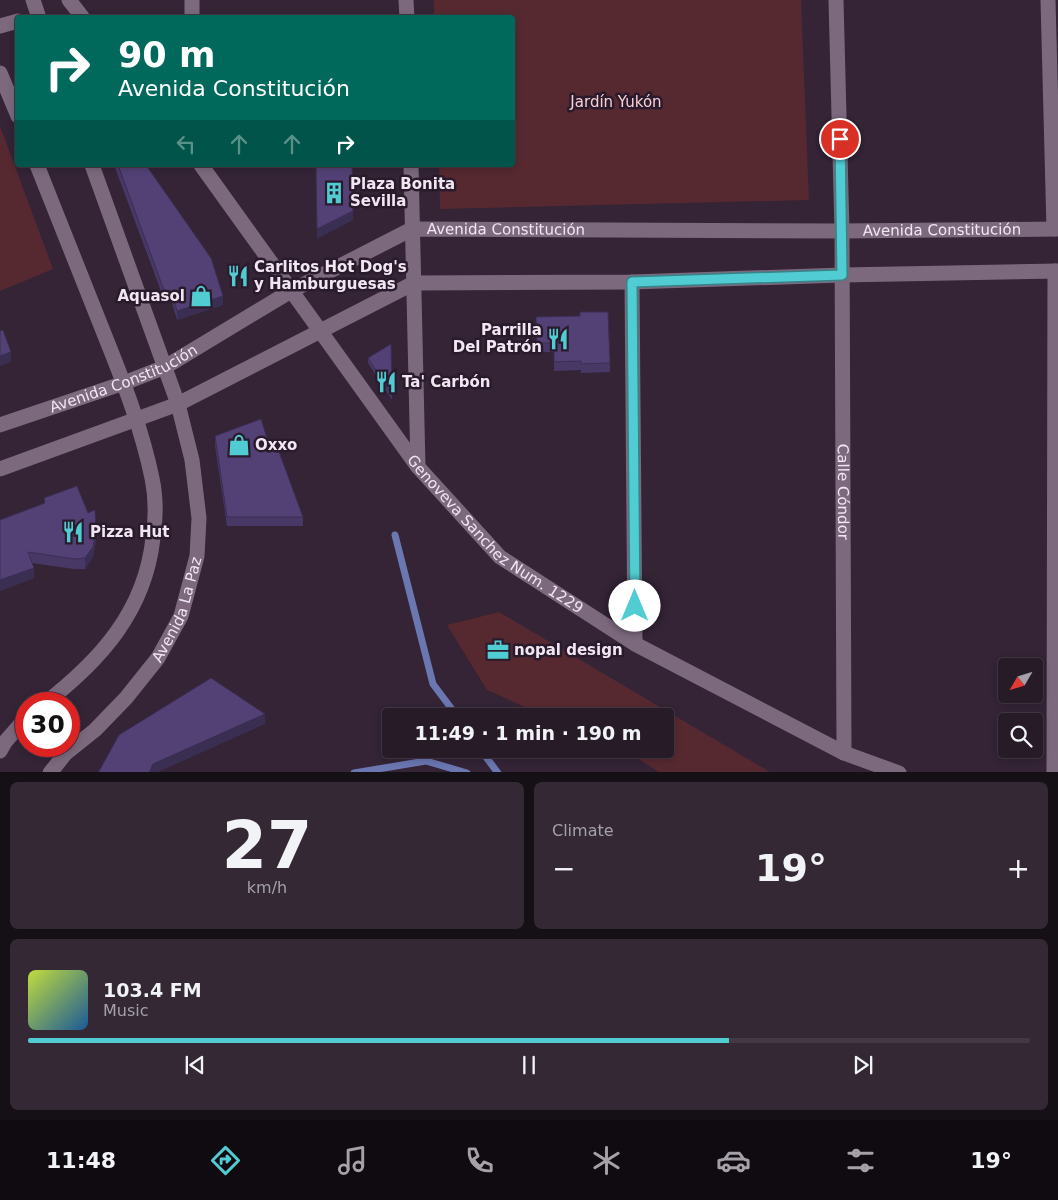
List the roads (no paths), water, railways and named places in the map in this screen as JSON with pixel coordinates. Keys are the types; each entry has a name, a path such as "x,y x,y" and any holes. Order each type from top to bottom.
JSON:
{"street":[{"path":"33,0 35,15"},
{"path":"69,0 81,15"},
{"path":"192,0 192,15"},
{"path":"406,0 407,15"},
{"name":"Calle Cóndor","path":"836,0 842,231 844,754"},
{"path":"1048,0 1056,229"},
{"path":"0,26 15,22"},
{"path":"0,72 15,109"},
{"path":"38,167 137,420 152,479 156,518 150,561 138,599 115,636 59,692"},
{"name":"Avenida La Paz","path":"50,772 65,754 95,730 126,698 158,658 182,616 198,556 199,518 192,460 178,404 93,167"},
{"name":"Genoveva Sanchez Num. 1229","path":"202,167 418,467 500,557 635,644 844,754 899,772"},
{"path":"411,167 418,467"},
{"name":"Avenida Constitución","path":"0,425 165,367 291,292 412,228 842,231 1056,229"},
{"path":"0,469 178,404 414,283 632,282 842,275 1057,271 1054,772"},
{"path":"632,282 635,644"},
{"path":"0,751 15,731"}],"waterway":[{"path":"395,535 433,684 451,708"},
{"path":"487,758 497,772"},
{"path":"360,772 426,761 464,772"}],"place":[{"name":"Plaza Bonita Sevilla","path":"334,193"},
{"name":"Carlitos Hot Dog's y Hamburguesas","path":"238,276"},
{"name":"Aquasol","path":"201,296"},
{"name":"Parrilla Del Patrón","path":"558,339"},
{"name":"Ta' Carbón","path":"386,382"},
{"name":"Oxxo","path":"239,445"},
{"name":"Pizza Hut","path":"73,532"},
{"name":"nopal design","path":"498,650"}],"park label":[{"name":"Jardín Yukón","path":"616,102"}]}
